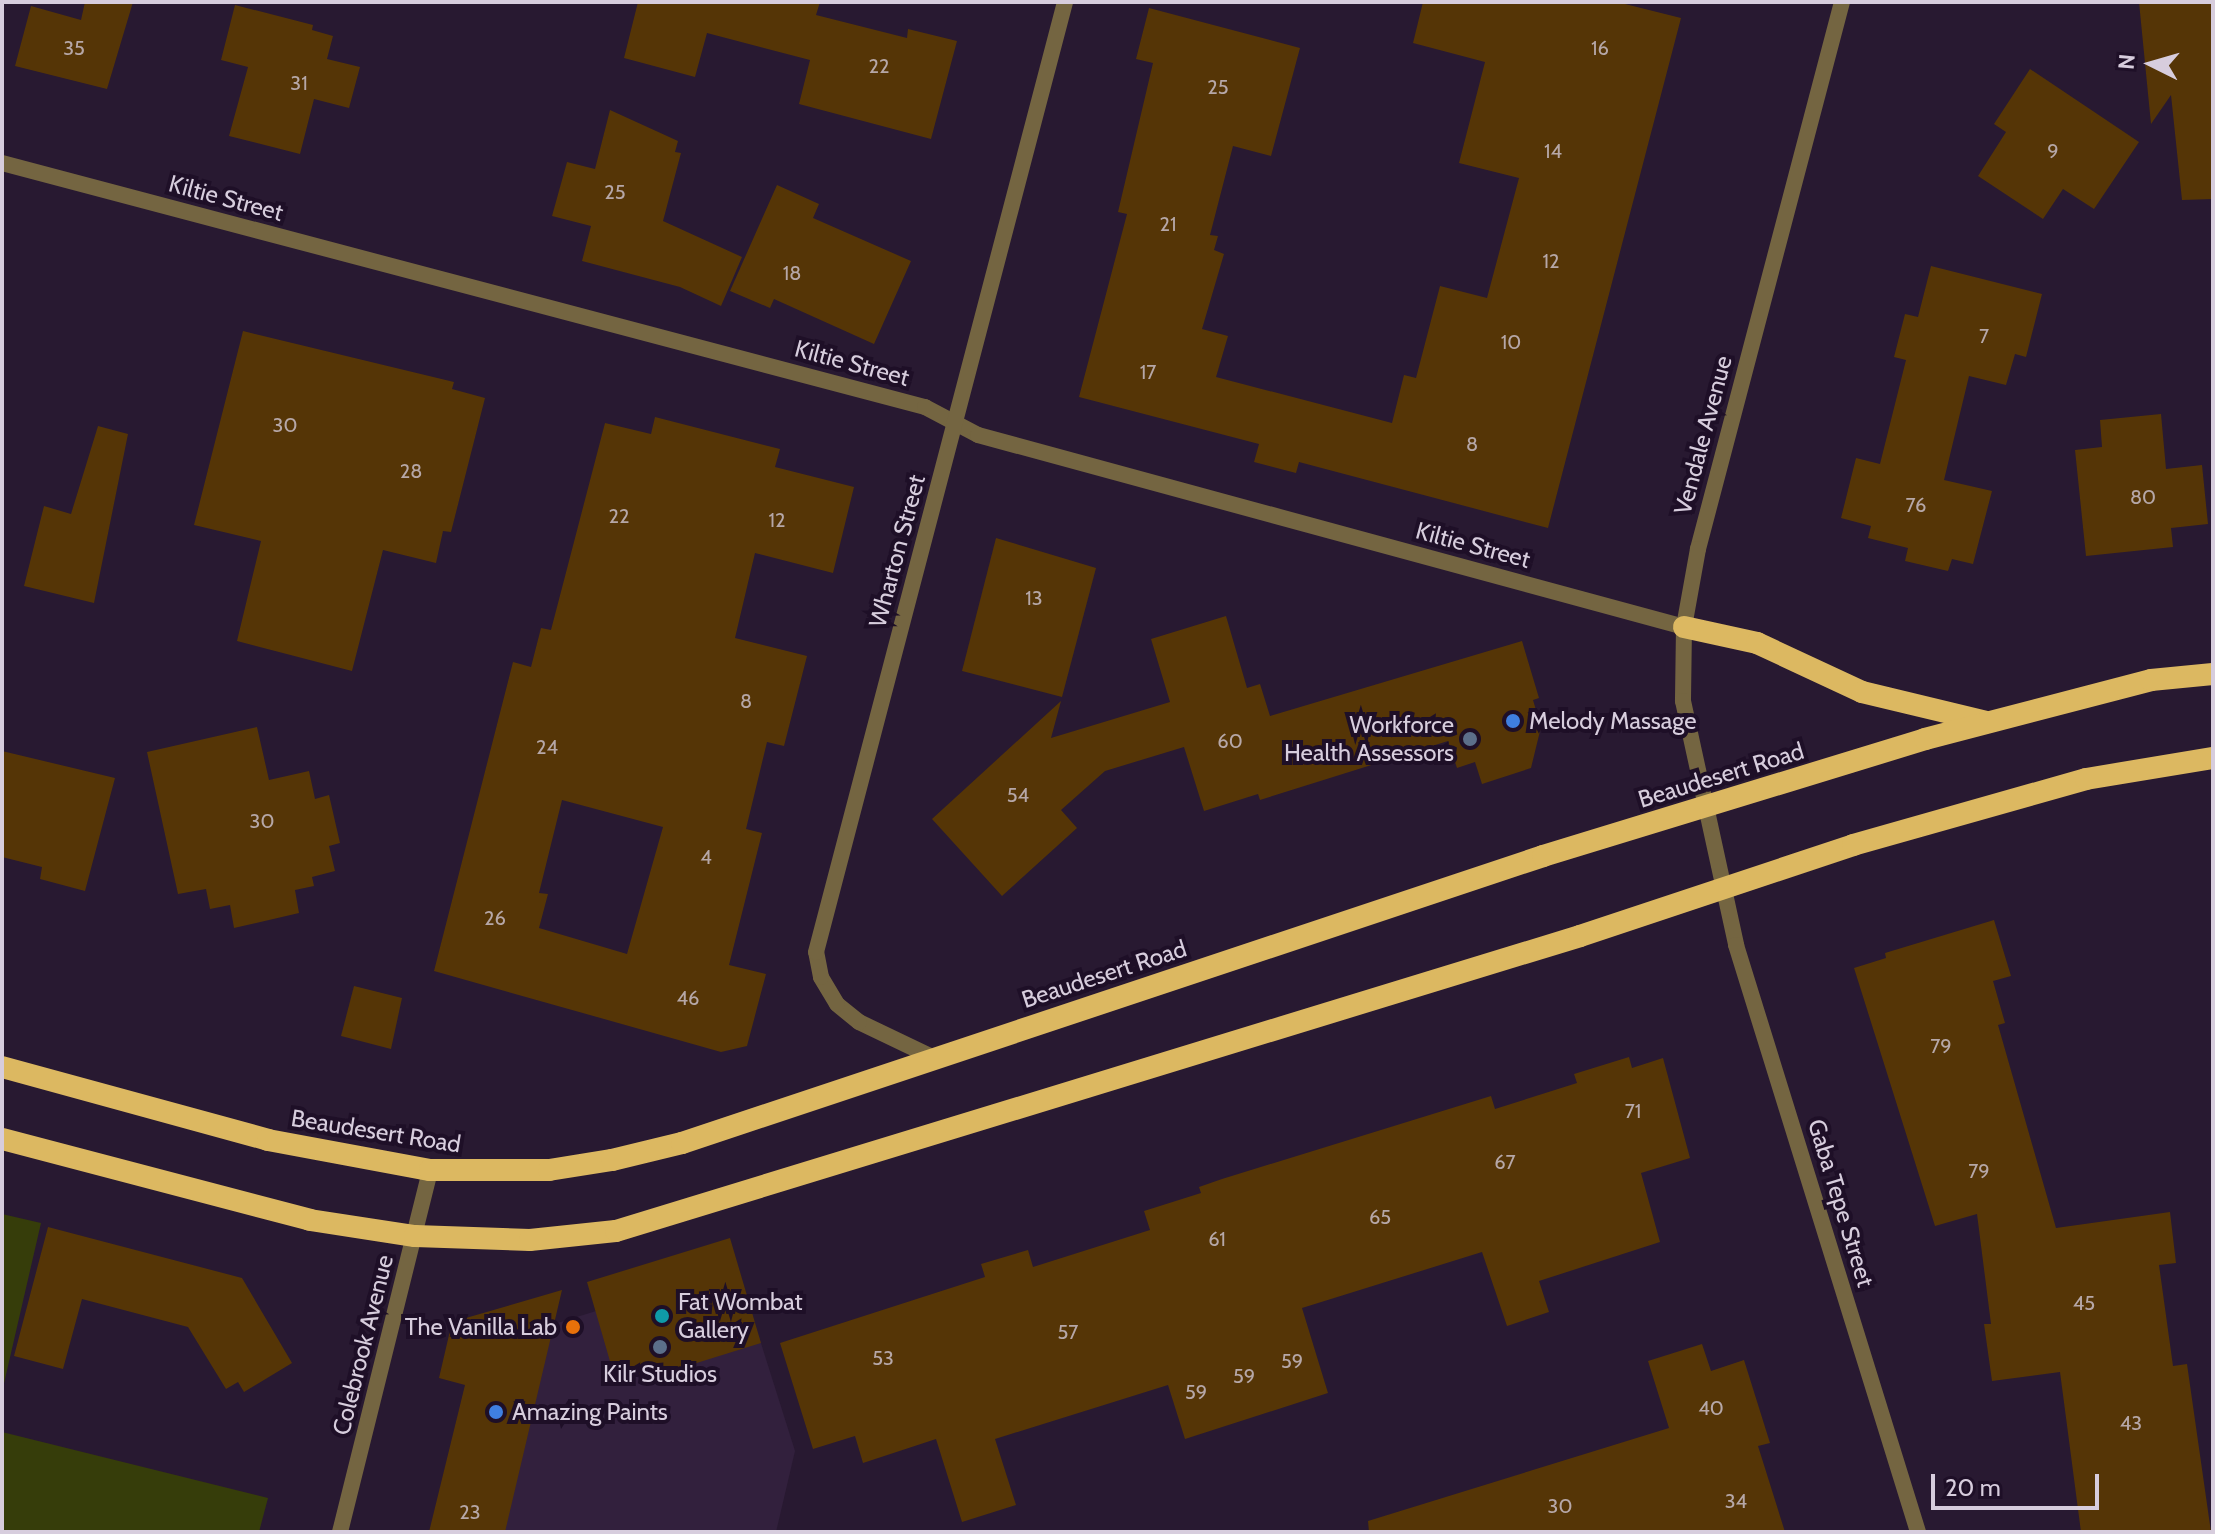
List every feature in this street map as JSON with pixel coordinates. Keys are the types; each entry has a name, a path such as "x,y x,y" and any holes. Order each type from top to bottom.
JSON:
{"highway":[{"path":"1684,627 1757,643 1862,692 1988,723"},
{"name":"Beaudesert Road","path":"2,1067 268,1140 430,1170 549,1170 612,1160 682,1143 932,1057 1543,856 1988,723 2151,680 2213,674"},
{"path":"2,1139 310,1220 415,1236 530,1240 616,1231 1580,936 1723,887 2086,779 2213,758"}],"street":[{"name":"Wharton Street","path":"932,1057 859,1022 837,1004 821,977 816,952 1065,2"},
{"name":"Vendale Avenue","path":"1723,887 1683,701 1684,627 1698,549 1842,2"},
{"name":"Kiltie Street","path":"2,163 933,409 978,435 1684,627"},
{"name":"Gaba Tepe Street","path":"1723,887 1741,961 1918,1532"},
{"name":"Colebrook Avenue","path":"340,1532 430,1170"}],"shaded area":[{"path":"596,1311 759,1337 795,1451 776,1532 430,1532 474,1349"}],"green space":[{"path":"2,1214 41,1223 2,1392"},
{"path":"2,1432 268,1498 259,1532 2,1532"}],"building":[{"path":"85,2 133,2 107,89 15,66 31,6 81,20"},
{"path":"638,2 820,2 816,15 907,38 908,29 957,41 931,139 799,104 810,60 707,33 695,77 624,58"},
{"path":"1423,2 1617,2 1681,18 1548,528 1299,462 1296,473 1254,462 1259,444 1079,397 1127,214 1118,212 1153,63 1136,59 1149,8 1300,48 1271,156 1233,146 1210,235 1218,236 1214,250 1224,254 1202,329 1228,336 1216,377 1392,423 1404,375 1416,378 1440,286 1487,298 1519,178 1459,163 1485,62 1413,43"},
{"path":"2139,2 2213,2 2213,199 2182,200 2171,95 2151,124"},
{"path":"235,5 313,25 312,30 333,36 327,59 360,67 349,108 314,99 300,154 229,136 248,67 221,60"},
{"path":"2030,69 2139,142 2094,209 2063,189 2043,219 1978,176 2006,132 1994,124"},
{"path":"610,110 678,141 675,152 681,153 663,221 742,257 721,306 680,287 582,261 591,226 552,216 567,162 595,169"},
{"path":"777,185 819,204 813,218 911,261 874,344 774,299 770,308 730,291"},
{"path":"1931,266 2042,294 2026,357 2015,354 2006,385 1969,376 1944,480 1992,491 1973,564 1952,559 1948,571 1905,561 1908,548 1868,538 1871,526 1841,518 1856,458 1880,464 1906,360 1894,357 1905,314 1918,317"},
{"path":"243,331 454,382 452,389 485,398 451,532 443,531 436,563 383,550 352,671 237,641 261,541 194,525"},
{"path":"2161,414 2166,469 2202,465 2208,524 2171,528 2173,547 2086,556 2075,450 2102,447 2100,420"},
{"path":"655,417 780,449 775,467 854,487 833,573 755,553 735,638 807,656 784,746 767,742 746,829 762,833 729,965 766,974 747,1046 721,1052 434,971 513,662 531,667 541,628 551,630 605,423 651,434","holes":["562,800 663,827 627,954 539,928 548,894 539,893"]},
{"path":"98,426 128,434 94,603 24,586 44,506 71,514"},
{"path":"996,538 1096,568 1062,697 962,671"},
{"path":"1226,616 1247,688 1260,684 1270,716 1522,641 1539,698 1533,700 1541,727 1531,768 1482,784 1475,762 1457,768 1448,741 1260,800 1258,794 1204,811 1184,747 1105,771 1061,810 1077,828 1002,896 932,819 1061,701 1051,738 1170,702 1151,639"},
{"path":"257,727 269,780 309,771 315,799 329,795 340,843 329,846 335,871 312,877 314,886 295,890 299,913 234,928 230,905 210,909 206,889 178,894 147,752"},
{"path":"2,751 115,778 85,891 40,879 42,867 2,857"},
{"path":"1994,920 2011,976 1993,981 2005,1023 1998,1025 2056,1228 2170,1212 2176,1263 2159,1265 2173,1366 2187,1364 2211,1532 2081,1532 2060,1372 1992,1381 1984,1324 1991,1324 1977,1214 1935,1226 1854,968 1886,958 1885,953"},
{"path":"354,986 402,998 391,1049 341,1036"},
{"path":"1629,1057 1632,1068 1663,1058 1690,1158 1641,1173 1660,1242 1539,1281 1549,1312 1507,1326 1482,1252 1302,1308 1328,1393 1185,1439 1168,1385 995,1439 1016,1505 962,1522 936,1439 863,1463 855,1436 813,1449 780,1343 985,1277 981,1264 1028,1250 1033,1267 1150,1230 1144,1211 1201,1193 1199,1187 1222,1179 1491,1096 1495,1109 1577,1083 1574,1074"},
{"path":"48,1227 242,1278 292,1363 244,1392 238,1382 226,1389 188,1327 82,1299 63,1369 14,1356"},
{"path":"730,1238 761,1343 658,1375 656,1370 616,1382 587,1282"},
{"path":"562,1290 505,1532 429,1532 465,1385 439,1378 452,1322"},
{"path":"1702,1344 1711,1371 1744,1360 1770,1443 1758,1446 1785,1532 1369,1532 1368,1521 1669,1428 1648,1361"}],"place":[{"name":"Melody Massage","path":"1513,721"},
{"name":"Workforce Health Assessors","path":"1470,739"},
{"name":"Fat Wombat Gallery","path":"662,1316"},
{"name":"The Vanilla Lab","path":"573,1327"},
{"name":"Kilr Studios","path":"660,1347"},
{"name":"Amazing Paints","path":"496,1412"}]}
